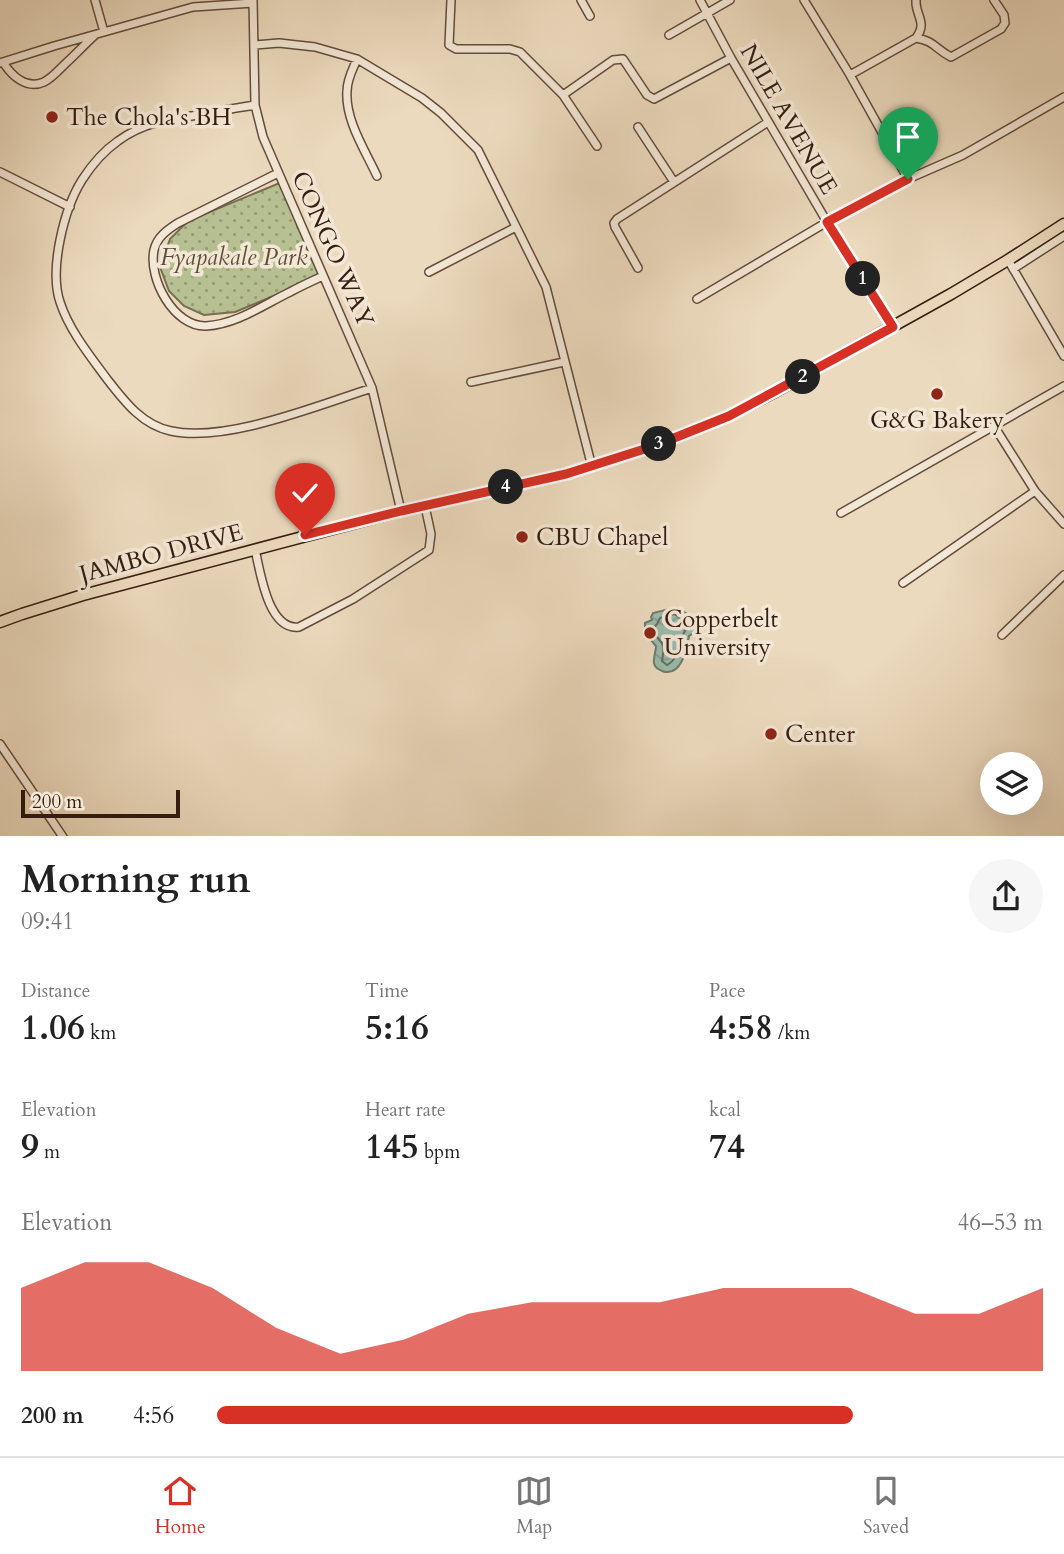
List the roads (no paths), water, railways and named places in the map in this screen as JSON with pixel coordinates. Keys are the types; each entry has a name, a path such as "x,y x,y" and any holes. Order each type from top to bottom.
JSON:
{"main road":[{"name":"JAMBO DRIVE","path":"0,622 63,601 255,549 401,511 592,467 654,446 729,416 1010,265 1064,224"}],"street":[{"path":"94,0 100,33"},
{"path":"451,0 449,45 520,52 563,94 597,146"},
{"path":"580,0 590,16"},
{"name":"NILE AVENUE","path":"700,0 827,222 893,327"},
{"path":"669,35 730,0"},
{"path":"804,0 908,179"},
{"path":"850,75 916,38 921,32 922,23 916,9 916,0"},
{"path":"916,38 927,40 951,57 960,53 1001,29 1005,23 1004,15 995,0"},
{"path":"100,33 43,82 32,84 21,81 1,63 100,33 200,5 253,1"},
{"name":"CONGO WAY","path":"253,1 255,105 263,136 372,388 401,511"},
{"path":"255,45 315,47 358,59 442,113 478,150 546,286 592,467"},
{"path":"563,94 613,61 623,59 647,95 654,99 731,58"},
{"path":"358,59 346,89 347,105 377,176"},
{"path":"697,299 827,222 908,179 963,156 1064,97"},
{"path":"255,105 155,122 134,130 116,142 98,160 83,180 70,207 59,250 57,289 66,318 124,402 154,426 172,432 197,434 221,431 275,419 372,388"},
{"path":"638,268 615,227 617,219 768,122"},
{"path":"638,127 674,182"},
{"path":"0,172 70,207"},
{"path":"278,173 166,231 154,249 158,286 173,310 201,326 222,323 249,314 323,276"},
{"path":"429,272 516,227"},
{"name":"JAMBO DRIVE","path":"1010,265 1064,236"},
{"path":"1010,265 1064,356"},
{"path":"471,383 564,362"},
{"path":"841,513 1064,386"},
{"path":"994,426 1034,491 1064,524"},
{"path":"903,583 1034,491"},
{"path":"255,549 265,591 276,615 288,626 299,627 353,598 429,550 431,534 425,506"},
{"path":"1002,635 1064,575"},
{"path":"0,744 63,836"}],"water":[{"path":"677,607 697,623 705,625 698,627 696,632 689,636 685,655 678,666 669,672 662,671 654,665 656,646 645,633 645,623 652,620 653,613"}],"place":[{"name":"The Chola's BH","path":"52,117"},
{"name":"G&G Bakery","path":"937,394"},
{"name":"CBU Chapel","path":"522,537"},
{"name":"Copperbelt University","path":"650,633"},
{"name":"Center","path":"771,734"}],"park label":[{"name":"Fyapakale Park","path":"234,257"}]}
